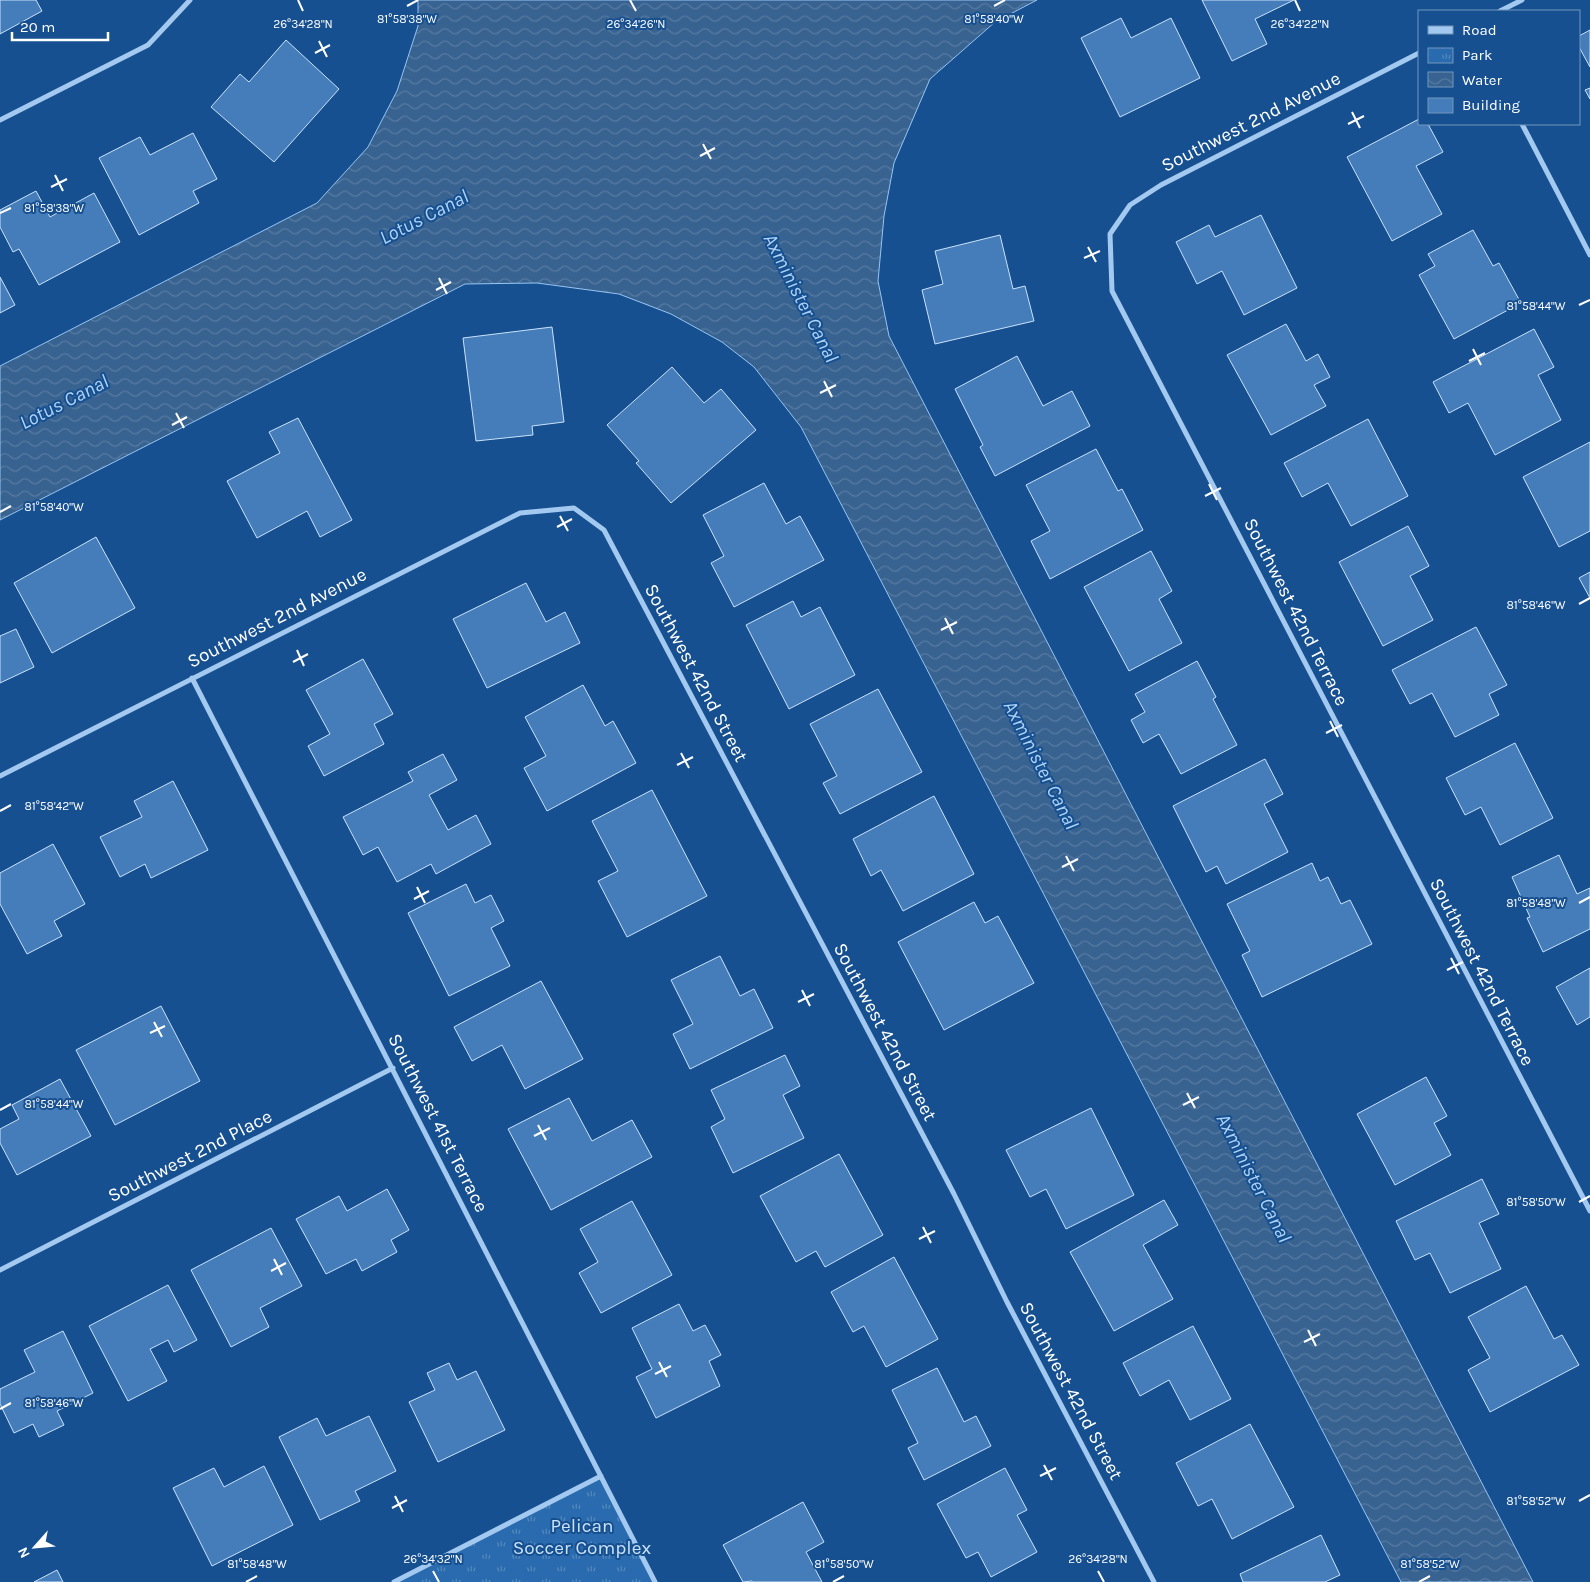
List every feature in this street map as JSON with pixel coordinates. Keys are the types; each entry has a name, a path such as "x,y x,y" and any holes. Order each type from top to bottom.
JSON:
{"street":[{"path":"0,120 148,45 190,0"},
{"path":"1502,10 1522,0"},
{"name":"Southwest 2nd Avenue","path":"1110,234 1130,205 1161,185 1418,54"},
{"path":"1523,125 1590,255"},
{"name":"Southwest 42nd Terrace","path":"1110,234 1112,291 1590,1211"},
{"name":"Southwest 2nd Avenue","path":"0,776 520,513 574,508"},
{"name":"Southwest 42nd Street","path":"574,508 604,530 954,1194 1012,1310 1154,1582"},
{"name":"Southwest 41st Terrace","path":"192,678 656,1582"},
{"name":"Southwest 2nd Place","path":"0,1270 393,1068"},
{"path":"394,1582 601,1476"}],"green space":[{"name":"Pelican Soccer Complex","path":"601,1476 655,1582 393,1582"}],"water":[{"path":"418,0 1037,0 995,22 930,79 894,163 884,216 878,281 889,336 1533,1582 1401,1582 801,427 754,367 722,342 671,314 619,294 537,283 465,284 0,520 0,366 317,203 368,147 397,91 418,26"}],"building":[{"path":"0,0 36,0 42,11 0,34"},
{"path":"1202,0 1294,0 1255,19 1267,44 1232,61"},
{"path":"1121,18 1131,38 1171,18 1200,78 1120,117 1081,38"},
{"path":"1590,30 1590,67 1580,49 1580,35"},
{"path":"286,40 339,89 274,162 211,107 240,74 249,82"},
{"path":"1590,88 1590,99 1585,90"},
{"path":"1418,120 1418,125 1429,125 1443,152 1416,166 1442,214 1392,241 1347,157"},
{"path":"193,133 217,179 193,191 199,203 139,235 99,158 140,137 150,155"},
{"path":"36,191 50,217 94,193 120,242 39,285 19,249 13,252 0,227 0,210"},
{"path":"1261,215 1297,288 1244,315 1222,271 1197,284 1176,242 1209,225 1215,237"},
{"path":"1473,230 1493,266 1499,263 1521,303 1454,339 1419,275 1435,266 1428,254"},
{"path":"1000,235 1013,289 1025,286 1034,321 935,344 922,290 943,284 935,251"},
{"path":"0,277 15,305 0,313"},
{"path":"1286,324 1306,361 1318,354 1330,377 1314,385 1326,406 1271,435 1227,355"},
{"path":"552,327 564,422 532,426 533,435 476,441 463,338"},
{"path":"1534,329 1554,367 1538,375 1561,420 1495,455 1468,403 1449,413 1433,382"},
{"path":"1017,356 1043,406 1072,391 1090,426 995,476 980,447 983,445 955,389"},
{"path":"672,367 704,403 721,389 756,430 671,503 636,463 639,461 607,425"},
{"path":"298,418 352,520 320,537 307,511 257,538 227,481 280,453 269,432"},
{"path":"1368,419 1408,496 1351,526 1328,483 1302,497 1284,463"},
{"path":"1590,442 1590,531 1559,547 1523,477"},
{"path":"1096,449 1118,491 1122,489 1143,530 1050,579 1031,541 1050,531 1026,485"},
{"path":"764,483 786,524 800,516 824,560 734,607 711,563 724,556 703,515"},
{"path":"1408,526 1429,566 1410,576 1433,620 1383,646 1339,562"},
{"path":"96,537 135,608 52,653 14,583"},
{"path":"1151,551 1172,591 1159,599 1182,643 1129,671 1084,587"},
{"path":"1590,572 1590,598 1579,578"},
{"path":"526,583 546,622 565,612 580,643 487,688 453,619"},
{"path":"793,601 801,617 820,607 855,675 789,709 746,625"},
{"path":"1476,627 1507,685 1489,694 1499,715 1455,737 1432,693 1410,704 1392,670"},
{"path":"16,629 34,667 0,683 0,636"},
{"path":"363,659 393,714 374,724 384,744 324,776 308,746 330,734 306,690"},
{"path":"1197,661 1216,697 1213,699 1237,745 1181,774 1159,734 1143,743 1131,720 1145,712 1135,694"},
{"path":"583,685 605,726 613,721 636,763 547,811 524,768 546,756 525,717"},
{"path":"878,689 922,772 840,814 823,783 837,776 810,724"},
{"path":"1515,743 1553,818 1500,845 1481,807 1465,815 1446,778"},
{"path":"443,754 457,780 429,795 448,830 476,815 491,844 436,874 431,864 397,882 378,847 363,855 343,817 413,781 408,772"},
{"path":"1265,759 1283,794 1264,804 1288,852 1226,884 1217,866 1206,872 1173,806"},
{"path":"173,781 208,850 151,878 145,864 120,877 100,837 142,817 134,801"},
{"path":"652,790 707,896 627,937 598,881 618,871 592,821"},
{"path":"934,796 974,874 903,911 881,870 871,876 853,839"},
{"path":"53,844 85,904 54,921 62,936 27,954 0,904 0,873"},
{"path":"1559,855 1577,894 1590,888 1590,929 1543,952 1527,918 1530,917 1512,877"},
{"path":"1312,863 1320,881 1328,877 1341,904 1350,900 1372,944 1262,997 1242,955 1250,951 1227,904"},
{"path":"466,884 475,903 491,895 504,921 491,928 510,966 449,996 408,913"},
{"path":"974,902 985,923 998,916 1034,983 944,1030 898,942"},
{"path":"720,956 740,996 754,989 773,1028 690,1069 673,1034 693,1024 671,980"},
{"path":"1590,968 1590,1017 1577,1025 1556,987"},
{"path":"541,981 583,1059 525,1089 502,1045 472,1061 454,1027"},
{"path":"161,1006 200,1081 115,1125 76,1050"},
{"path":"785,1055 800,1086 783,1095 804,1138 733,1173 711,1127 725,1119 711,1090"},
{"path":"1426,1077 1447,1116 1434,1123 1451,1155 1395,1185 1357,1114"},
{"path":"60,1079 91,1136 17,1175 0,1143 0,1129 19,1119 12,1105"},
{"path":"569,1098 592,1141 632,1120 652,1157 551,1210 508,1129"},
{"path":"1091,1108 1134,1195 1066,1229 1046,1189 1030,1197 1006,1150"},
{"path":"839,1154 883,1235 825,1267 816,1251 796,1262 760,1196"},
{"path":"1482,1179 1499,1214 1479,1223 1501,1269 1450,1293 1430,1253 1415,1260 1396,1221"},
{"path":"387,1189 409,1230 391,1240 397,1252 362,1271 356,1259 326,1274 296,1219 339,1196 347,1211"},
{"path":"1164,1200 1178,1225 1143,1245 1173,1299 1114,1331 1070,1252"},
{"path":"632,1201 672,1275 601,1313 579,1273 598,1262 580,1229"},
{"path":"271,1228 302,1286 260,1308 269,1327 231,1347 191,1270"},
{"path":"894,1257 938,1339 886,1367 864,1326 853,1332 831,1292"},
{"path":"168,1285 197,1340 174,1352 168,1340 150,1349 167,1381 128,1401 89,1326"},
{"path":"1526,1286 1554,1339 1562,1335 1579,1365 1490,1412 1468,1370 1490,1358 1468,1317"},
{"path":"679,1304 693,1331 705,1325 721,1355 709,1361 720,1386 656,1418 636,1377 652,1369 632,1328"},
{"path":"1193,1326 1231,1399 1190,1420 1169,1380 1140,1396 1123,1363"},
{"path":"63,1331 93,1393 57,1411 64,1425 39,1437 33,1424 14,1433 0,1404 0,1389 35,1372 24,1350"},
{"path":"449,1363 457,1380 476,1371 505,1430 438,1462 409,1402 435,1390 427,1373"},
{"path":"937,1368 964,1422 976,1416 991,1446 924,1480 908,1448 918,1443 892,1390"},
{"path":"369,1416 396,1471 355,1491 360,1501 320,1520 279,1437 317,1418 326,1436"},
{"path":"1250,1424 1294,1507 1232,1539 1212,1499 1198,1506 1176,1463"},
{"path":"264,1466 293,1525 212,1566 173,1488 214,1468 224,1487"},
{"path":"1005,1468 1027,1510 1017,1515 1037,1552 991,1577 978,1552 966,1558 937,1504"},
{"path":"803,1502 824,1542 806,1552 822,1582 743,1582 723,1545"},
{"path":"1321,1535 1340,1575 1325,1582 1243,1582 1240,1574"},
{"path":"57,1570 63,1582 34,1582"}],"water label":[{"name":"Lotus Canal","path":"424,217"},
{"name":"Axminister Canal","path":"801,298"},
{"name":"Lotus Canal","path":"64,402"},
{"name":"Axminister Canal","path":"1041,765"},
{"name":"Axminister Canal","path":"1254,1178"}]}
